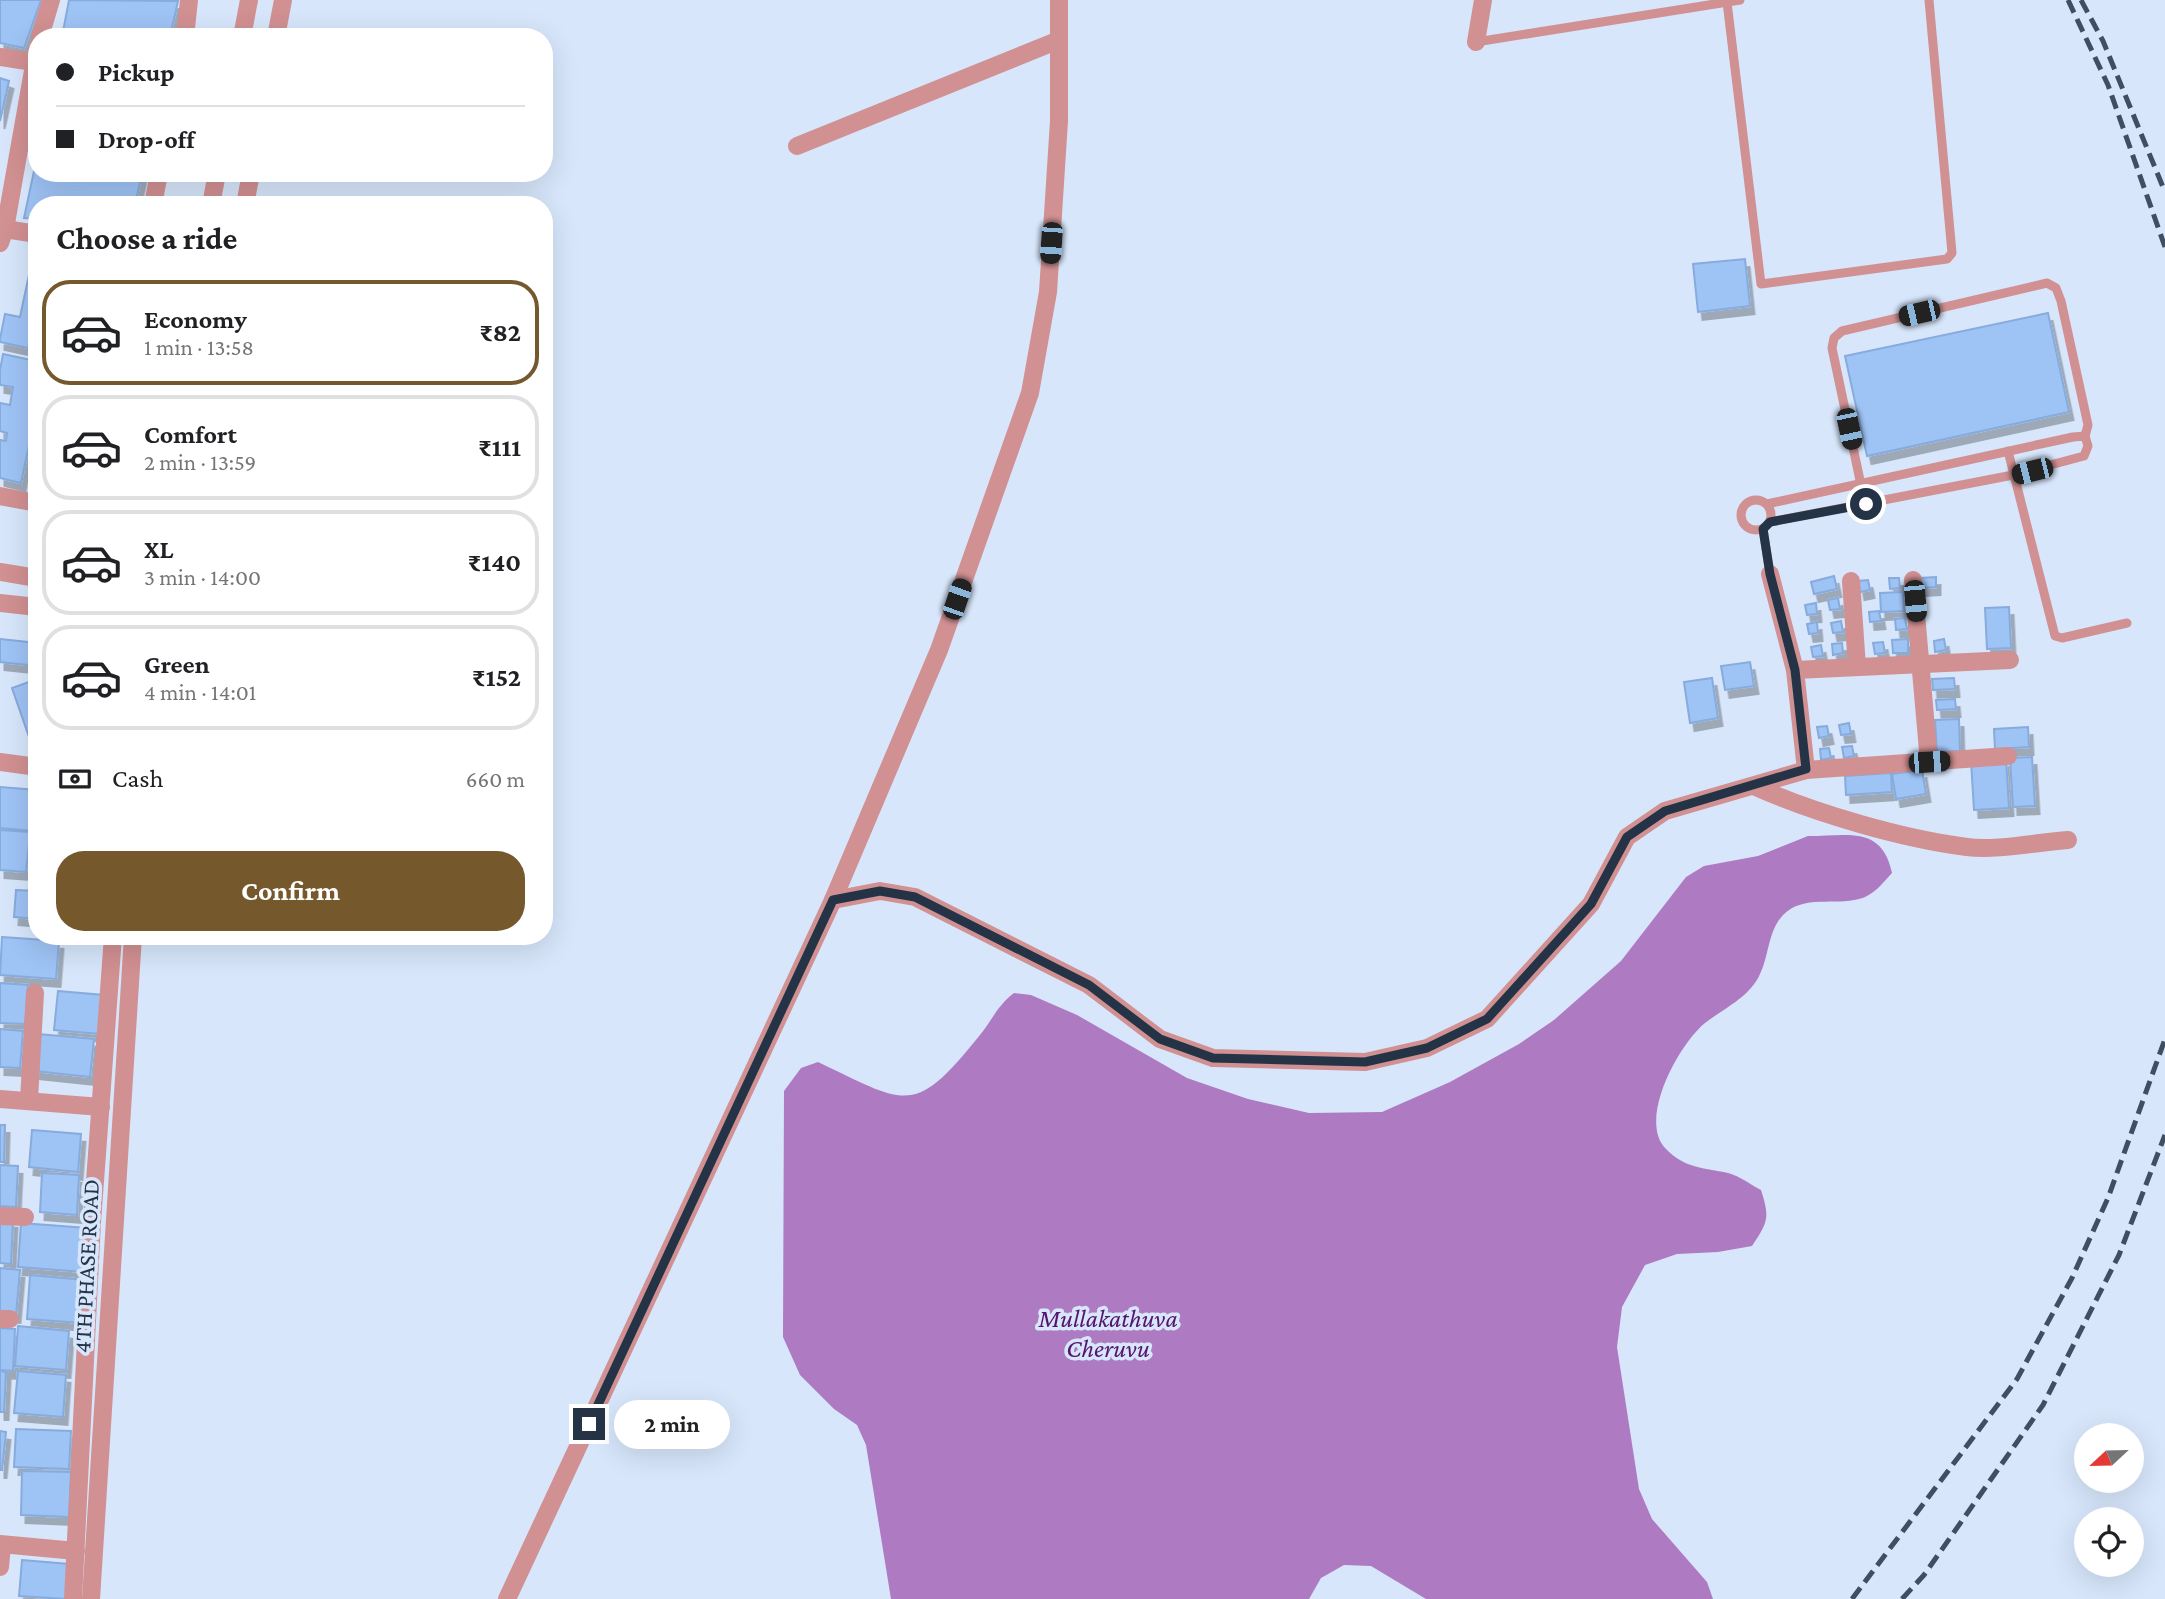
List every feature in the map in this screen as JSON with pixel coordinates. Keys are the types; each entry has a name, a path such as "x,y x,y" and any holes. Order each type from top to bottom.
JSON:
{"street":[{"path":"43,28 51,0"},
{"path":"186,28 190,0"},
{"path":"244,28 249,0"},
{"path":"278,28 283,0"},
{"path":"507,1599 833,900 939,650 1030,393 1048,292 1059,121 1059,0"},
{"path":"1476,42 1483,0"},
{"path":"797,146 1059,40"},
{"path":"0,57 28,55"},
{"path":"28,95 3,236 28,235"},
{"path":"0,496 28,501"},
{"path":"0,572 28,577"},
{"path":"1770,574 1795,670 1806,769"},
{"path":"1913,580 1929,762"},
{"path":"1851,581 1857,667"},
{"path":"0,603 28,606"},
{"path":"1795,670 2010,660"},
{"path":"833,900 880,891 915,897 1089,985 1160,1039 1213,1058 1365,1062 1427,1048 1487,1019 1591,904 1627,837 1665,811 1756,787 1806,769 2008,756"},
{"path":"0,762 28,766"},
{"path":"1756,787 1790,802 1878,828 1969,848 2068,840"},
{"name":"4TH PHASE ROAD","path":"73,1599 92,1222 112,945"},
{"name":"4TH PHASE ROAD","path":"91,1599 132,945"},
{"path":"29,1100 35,993"},
{"path":"0,1099 101,1107"},
{"path":"0,1216 25,1217"},
{"path":"0,1567 1,1544 76,1551"}],"lane":[{"path":"1476,42 1740,0"},
{"path":"1727,2 1761,284 1947,259 1952,253 1928,0"},
{"path":"1866,504 1860,484 1832,348 1834,338 1842,331 2047,283 2056,288 2061,301 2088,425 2085,436 2088,446 2084,456 2012,475 1748,528 1741,515 1748,502 1758,500 1767,504 1860,484 2008,451 2085,436"},
{"path":"2008,451 2055,636 2062,638 2127,623"},
{"path":"1767,504 1771,513 1766,526 1770,574"}],"water":[{"name":"Mullakathuva Cheruvu","path":"1850,835 1872,840 1887,858 1892,873 1877,889 1864,897 1849,901 1800,905 1783,915 1774,928 1756,982 1743,996 1705,1023 1684,1047 1665,1083 1656,1120 1658,1136 1666,1149 1680,1160 1732,1174 1761,1190 1766,1207 1766,1220 1752,1246 1718,1252 1677,1254 1645,1265 1622,1307 1617,1347 1639,1489 1652,1519 1707,1582 1713,1599 1426,1599 1371,1566 1344,1565 1321,1578 1309,1599 891,1599 866,1445 857,1425 834,1409 800,1375 783,1337 784,1091 801,1068 818,1062 891,1094 908,1095 923,1091 940,1080 958,1061 1014,993 1031,995 1077,1015 1187,1078 1248,1099 1309,1113 1382,1112 1450,1082 1519,1044 1554,1020 1621,961 1686,877 1704,866 1758,856 1808,836"}],"building":[{"path":"0,0 41,0 31,28 28,28 24,48 0,43"},
{"path":"69,0 178,1 172,28 64,28"},
{"path":"0,78 9,81 0,121"},
{"path":"32,182 140,182 137,196 29,196"},
{"path":"28,199 28,218 24,218"},
{"path":"1745,259 1750,306 1698,312 1693,264"},
{"path":"28,279 28,348 0,342 5,314 20,317"},
{"path":"2048,313 2069,412 1867,456 1845,356"},
{"path":"3,354 28,359 28,450 21,483 0,478 0,440 6,441 7,433 0,431 0,403 10,405 13,387 0,385"},
{"path":"1834,576 1837,589 1814,594 1811,582"},
{"path":"1936,577 1936,587 1921,588 1920,578"},
{"path":"1889,578 1899,578 1900,588 1890,589"},
{"path":"1868,580 1870,590 1860,592 1858,581"},
{"path":"1903,592 1904,611 1881,612 1880,593"},
{"path":"1838,598 1840,609 1830,610 1828,600"},
{"path":"1816,603 1817,614 1807,615 1805,605"},
{"path":"2009,607 2011,648 1987,649 1985,608"},
{"path":"1879,611 1881,621 1870,622 1869,612"},
{"path":"1905,618 1907,629 1896,630 1895,619"},
{"path":"1841,621 1843,632 1833,633 1831,623"},
{"path":"1817,622 1818,633 1809,634 1807,624"},
{"path":"0,639 28,642 28,665 0,662"},
{"path":"1908,639 1908,653 1893,653 1892,640"},
{"path":"1944,639 1946,650 1935,652 1934,641"},
{"path":"1883,642 1885,653 1875,654 1873,643"},
{"path":"1842,643 1843,653 1833,655 1832,644"},
{"path":"1821,645 1823,656 1813,657 1811,647"},
{"path":"1750,662 1754,686 1725,690 1721,666"},
{"path":"1712,678 1718,718 1690,723 1684,682"},
{"path":"1954,678 1955,689 1933,690 1932,679"},
{"path":"28,682 28,734 12,688"},
{"path":"1955,699 1956,709 1937,710 1936,700"},
{"path":"1959,719 1960,751 1937,752 1935,720"},
{"path":"1849,723 1851,734 1841,735 1839,725"},
{"path":"1827,726 1829,736 1819,738 1817,727"},
{"path":"2028,727 2029,747 1995,749 1994,729"},
{"path":"1852,746 1854,756 1844,758 1842,747"},
{"path":"1829,748 1831,758 1821,760 1820,749"},
{"path":"2032,757 2035,806 2013,807 2010,758"},
{"path":"2006,759 2009,808 1974,810 1971,761"},
{"path":"1922,770 1926,794 1896,799 1892,774"},
{"path":"1891,773 1892,792 1846,795 1845,776"},
{"path":"0,787 28,789 28,831 0,828"},
{"path":"0,830 28,832 26,872 0,870"},
{"path":"16,890 28,891 28,918 14,917"},
{"path":"2,937 28,939 28,945 59,945 56,979 0,975"},
{"path":"0,983 28,985 25,1024 0,1023"},
{"path":"58,991 104,995 100,1034 54,1030"},
{"path":"0,1029 23,1031 20,1068 0,1067"},
{"path":"38,1034 94,1039 90,1077 35,1071"},
{"path":"0,1125 5,1125 4,1162 0,1162"},
{"path":"32,1130 81,1134 78,1172 29,1167"},
{"path":"0,1165 18,1166 16,1207 0,1206"},
{"path":"42,1173 79,1175 77,1215 40,1212"},
{"path":"0,1219 13,1220 11,1264 0,1263"},
{"path":"21,1223 87,1228 84,1272 18,1267"},
{"path":"0,1268 20,1270 16,1315 0,1314"},
{"path":"30,1275 85,1280 82,1323 27,1319"},
{"path":"18,1326 69,1331 66,1370 15,1366"},
{"path":"0,1328 15,1329 13,1371 0,1370"},
{"path":"0,1371 6,1372 4,1412 0,1412"},
{"path":"18,1371 66,1375 63,1417 14,1413"},
{"path":"16,1429 71,1431 69,1469 14,1467"},
{"path":"0,1431 6,1432 2,1470 0,1470"},
{"path":"22,1471 71,1472 69,1517 21,1515"},
{"path":"22,1560 69,1564 66,1599 19,1596"}],"railway":[{"path":"2068,0 2108,85 2165,247"},
{"path":"2081,0 2103,41 2165,192"},
{"path":"1852,1599 2017,1379 2072,1278 2108,1198 2165,1039"},
{"path":"1902,1599 1924,1575 2043,1405 2119,1255 2165,1135"}],"route":[{"path":"589,1424 833,900 880,891 915,897 1089,985 1160,1039 1213,1058 1365,1062 1427,1048 1487,1019 1591,904 1627,837 1665,811 1756,787 1806,769 1795,670 1770,574 1763,529 1770,522 1866,504"}]}
